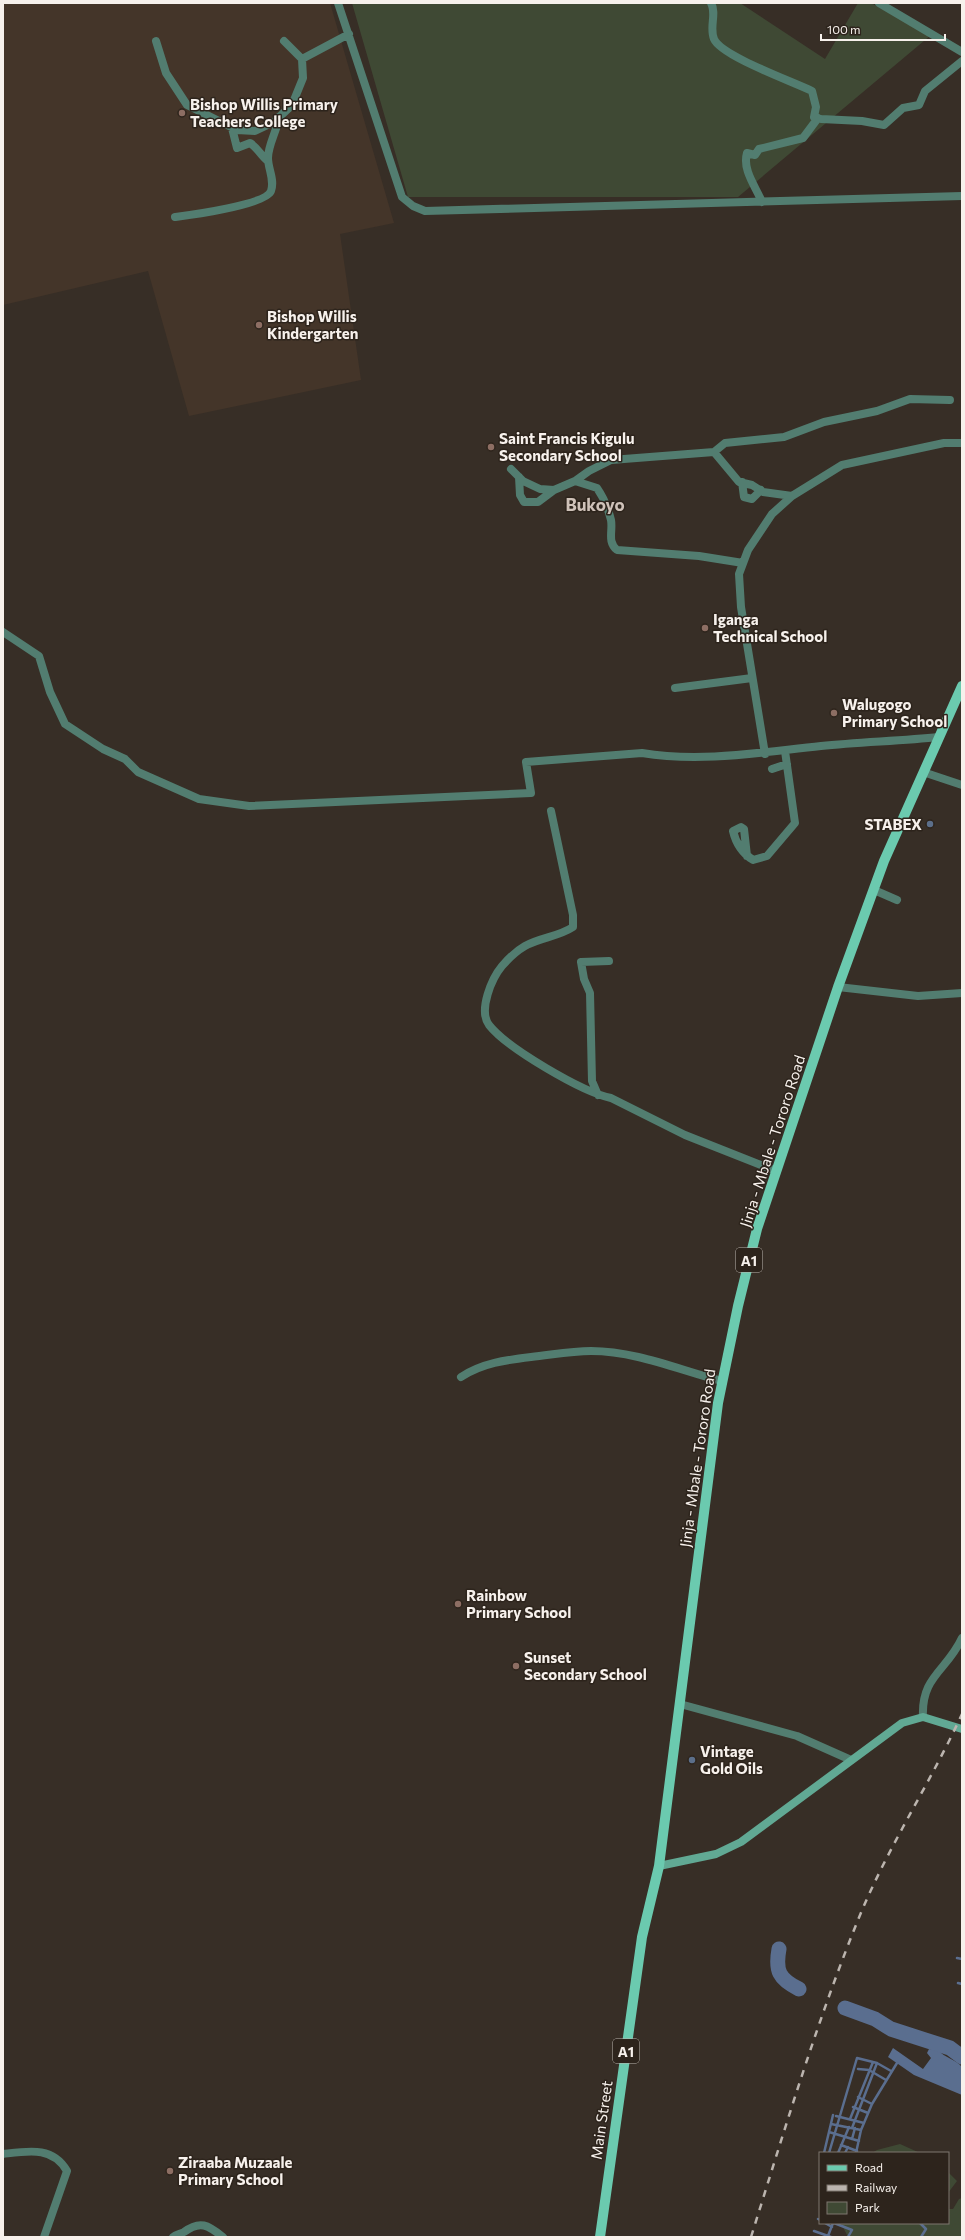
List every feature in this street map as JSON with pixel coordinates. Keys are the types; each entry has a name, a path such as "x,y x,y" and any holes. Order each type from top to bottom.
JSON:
{"main road":[{"name":"Jinja - Mbale - Tororo Road","path":"659,1866 716,1418 722,1381 738,1306 756,1236 776,1171 838,987 874,890 923,772 962,686"},
{"path":"659,1866 716,1854 741,1842 902,1723 923,1718 962,1729"},
{"name":"Main Street","path":"600,2237 642,1937 659,1866"}],"street":[{"path":"338,3 402,197 413,206 425,211 962,196"},
{"path":"711,3 714,10 714,39 718,44 744,61 812,91 816,107 814,117 818,118 862,121 884,125 903,108 918,104 925,91 962,61"},
{"path":"879,3 962,52"},
{"path":"302,59 349,34"},
{"path":"156,41 166,73 187,105 232,128 256,131 274,122 292,105 303,78 302,59 284,41"},
{"path":"175,217 229,208 255,201 268,195 271,192 272,181 268,161 279,117"},
{"path":"762,202 748,172 745,159 747,153 755,155 759,149 803,138 818,118"},
{"path":"232,128 237,148 250,143 256,147 262,156 268,161"},
{"path":"519,478 520,495 524,502 538,502 554,490 575,481 588,471 611,460 714,452 725,443 784,437 824,422 877,410 910,399 950,400"},
{"path":"765,754 741,607 739,574 748,550 772,514 792,496 842,465 944,443 962,443"},
{"path":"714,452 742,482 761,490 792,496"},
{"path":"511,469 523,481 540,489 554,490"},
{"path":"575,481 597,488 606,501 611,522 611,540 613,547 617,550 692,556 743,563"},
{"path":"742,482 744,498 752,499 761,490"},
{"path":"3,632 39,656 50,692 65,724 103,749 125,759 138,772 199,798 248,806 531,793 526,762 642,753 660,756 765,754 833,745 939,737"},
{"path":"676,688 752,678"},
{"path":"747,856 753,860 767,856 795,823 785,751"},
{"path":"772,769 788,764"},
{"path":"923,772 962,785"},
{"path":"551,811 573,915 573,926 563,934 525,946 502,966 489,986 485,1009 488,1024 517,1048 548,1069 598,1096 625,1105 685,1134 776,1171"},
{"path":"874,890 897,900"},
{"path":"598,1096 592,1081 590,993 584,979 581,962 609,961"},
{"path":"838,987 918,996 962,993"},
{"path":"461,1377 479,1366 507,1359 552,1356 563,1352 593,1351 678,1366 722,1381"},
{"path":"923,1718 922,1706 926,1688 957,1649 962,1638"},
{"path":"680,1704 797,1736 851,1760"},
{"path":"3,2154 31,2151 50,2154 62,2161 67,2171 44,2237"},
{"path":"173,2237 195,2225 215,2230 223,2237"}],"shaded area":[{"name":"Bishop Willis Primary Teachers College","path":"3,3 330,3 394,223 340,234 361,380 189,416 148,271 3,305"}],"green space":[{"path":"352,3 740,3 825,59 858,3 871,3 931,35 738,197 408,197"},
{"path":"900,2144 918,2152 874,2152"},
{"path":"949,2173 957,2181 949,2192"},
{"path":"962,2198 962,2237 848,2237 842,2224 949,2224 949,2209 953,2209 959,2199"}],"water":[{"path":"893,2048 923,2069 931,2058 927,2053 929,2049 938,2050 956,2062 962,2067 962,2095 914,2075 888,2057"}],"waterway":[{"path":"779,1949 778,1969 780,1974 787,1982 799,1989"},
{"path":"957,1958 962,1959"},
{"path":"958,1983 962,1984"},
{"path":"845,2008 875,2019 891,2029 950,2048 962,2057"},
{"path":"959,2055 962,2047"},
{"path":"829,2152 857,2058 877,2063 891,2071"},
{"path":"850,2119 873,2062"},
{"path":"852,2128 877,2063"},
{"path":"856,2152 861,2130 872,2104 897,2063"},
{"path":"858,2069 869,2070 886,2080"},
{"path":"858,2097 872,2104"},
{"path":"853,2107 868,2113"},
{"path":"824,2152 833,2115"},
{"path":"836,2116 864,2123"},
{"path":"831,2124 861,2130"},
{"path":"838,2152 849,2127"},
{"path":"852,2139 855,2128"},
{"path":"829,2132 859,2141"},
{"path":"841,2145 857,2151"},
{"path":"846,2152 848,2147"},
{"path":"827,2224 832,2227"},
{"path":"828,2236 833,2224"},
{"path":"837,2224 852,2230 848,2237"},
{"path":"921,2224 926,2229 921,2237"},
{"path":"814,2231 831,2237"}],"railway":[{"path":"751,2237 813,2041 856,1925 880,1871 936,1767 962,1714"}],"place":[{"name":"Bishop Willis Primary Teachers College","path":"182,113"},
{"name":"Bishop Willis Kindergarten","path":"259,325"},
{"name":"Saint Francis Kigulu Secondary School","path":"491,447"},
{"name":"Iganga Technical School","path":"705,628"},
{"name":"Walugogo Primary School","path":"834,713"},
{"name":"STABEX","path":"930,824"},
{"name":"Rainbow Primary School","path":"458,1604"},
{"name":"Sunset Secondary School","path":"516,1666"},
{"name":"Vintage Gold Oils","path":"692,1760"},
{"name":"Ziraaba Muzaale Primary School","path":"170,2171"}],"district":[{"name":"Bukoyo","path":"595,504"}]}
